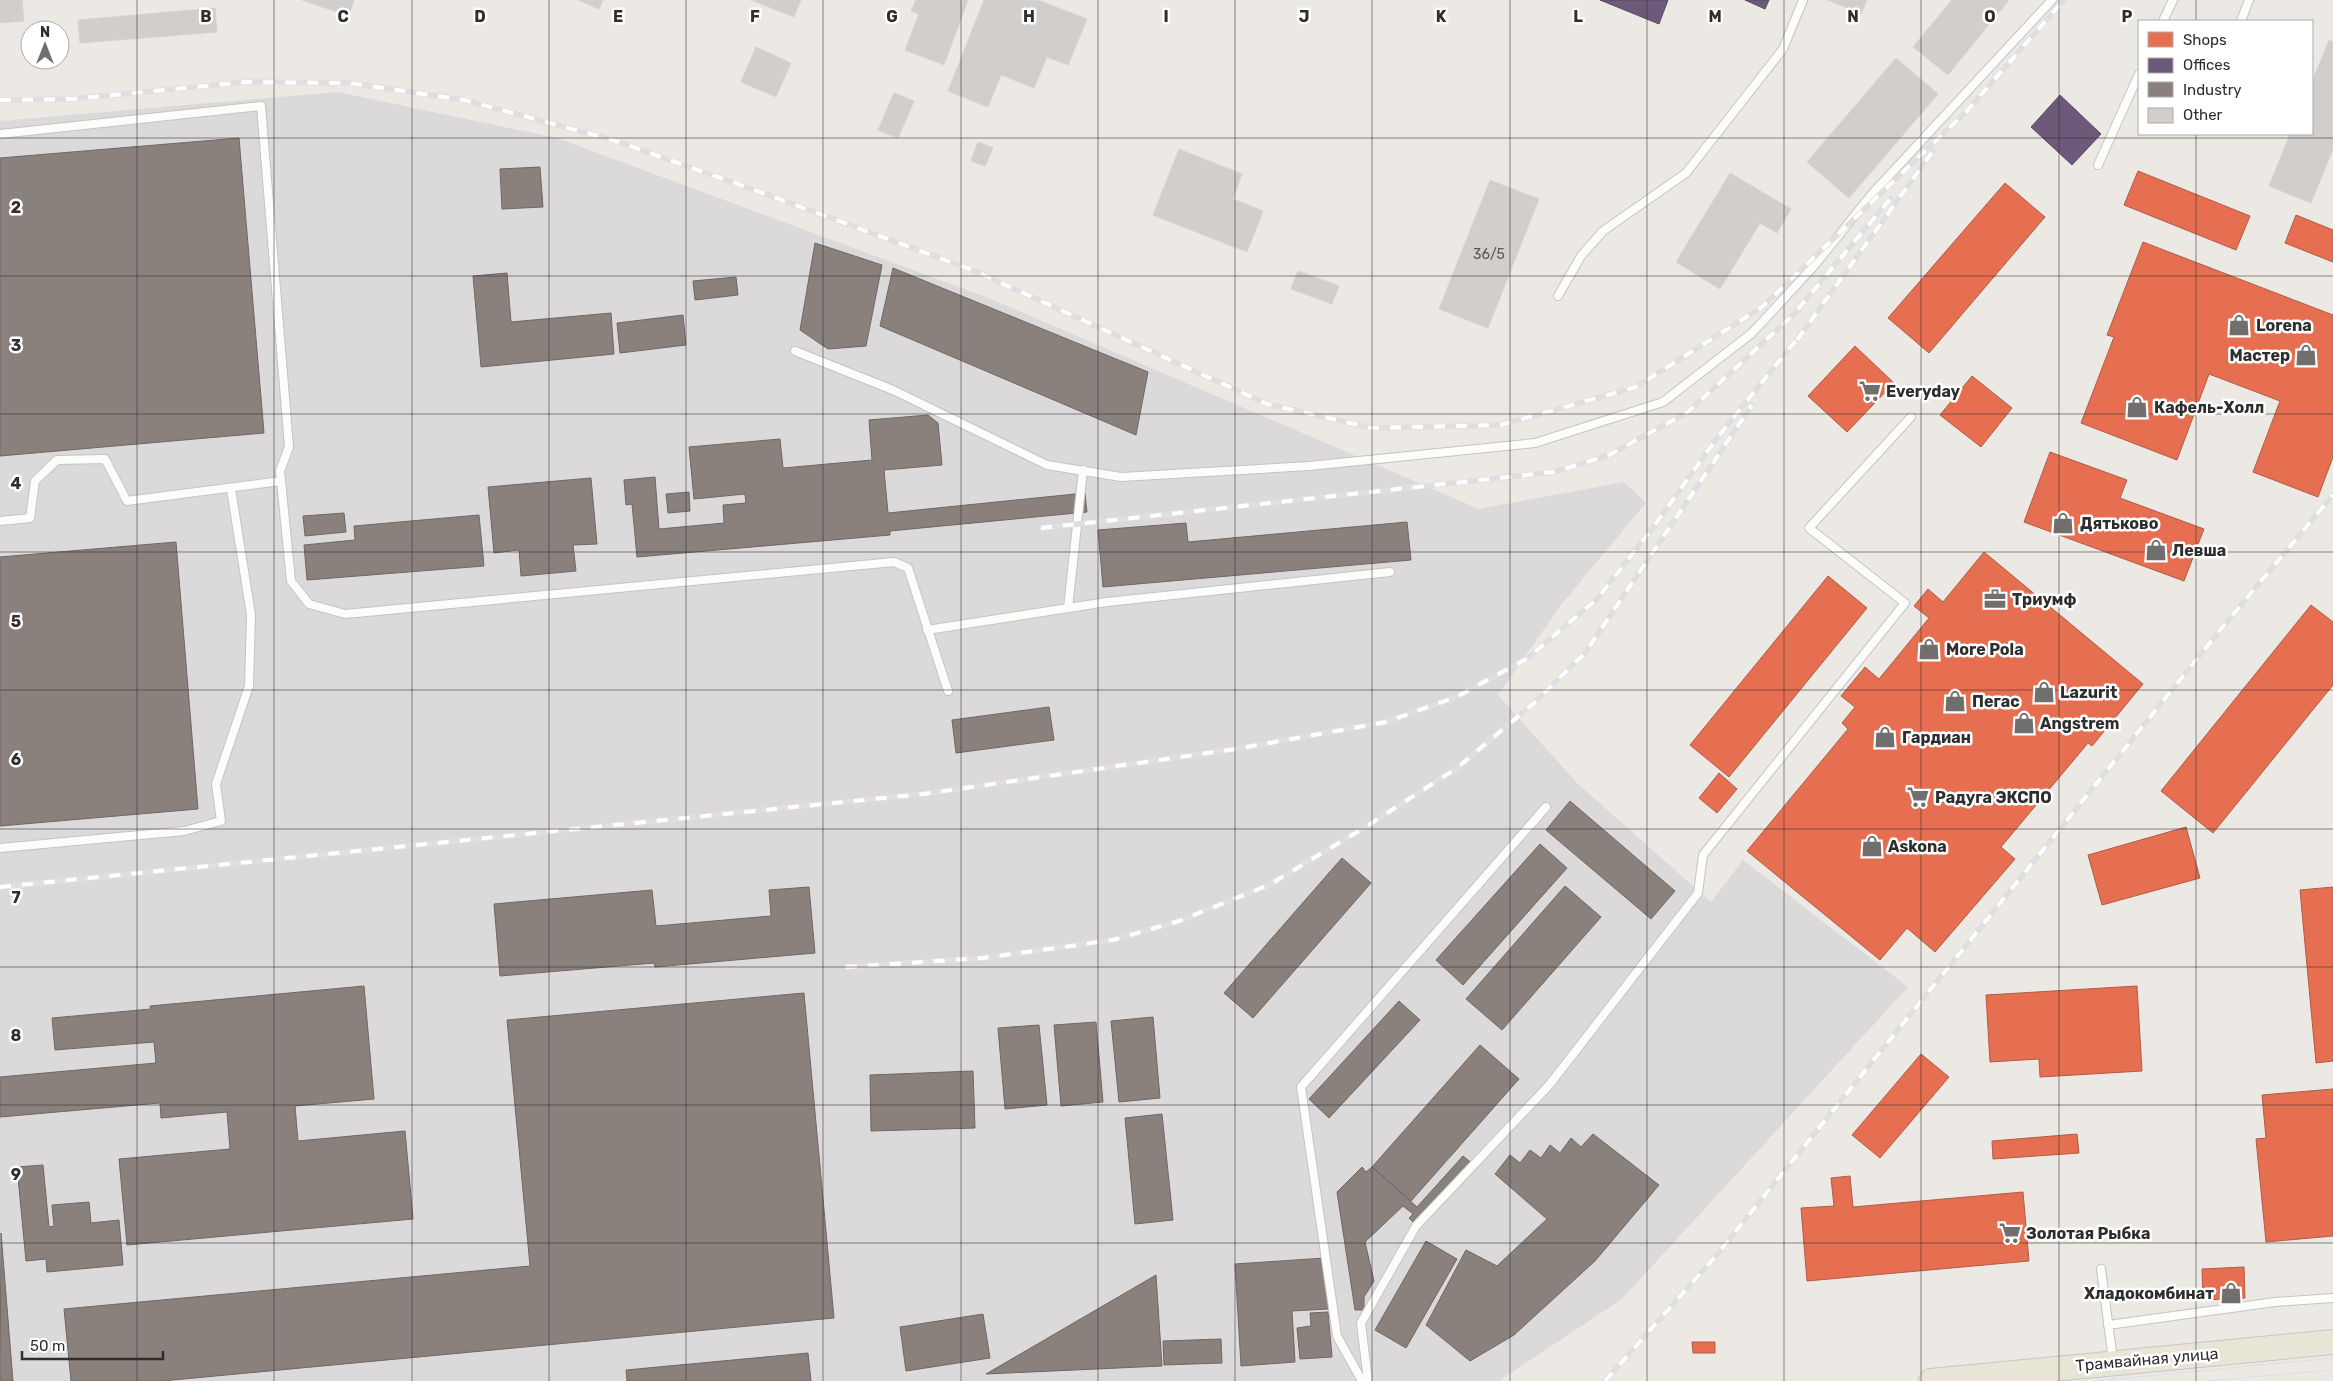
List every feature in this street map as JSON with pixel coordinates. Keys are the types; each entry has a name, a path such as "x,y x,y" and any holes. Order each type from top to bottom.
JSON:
{"main road":[{"name":"Трамвайная улица","path":"1931,1381 2333,1342"}],"lane":[{"path":"1558,296 1581,256 1603,231 1686,173 1783,49 1803,0"},
{"path":"795,351 893,390 1046,465 1121,477 1290,467 1535,443 1662,402 1752,333 1814,266 1872,194 2052,0"},
{"path":"2163,20 2173,0"},
{"path":"2241,20 2249,0"},
{"path":"2098,165 2138,76"},
{"path":"0,134 261,106 289,447 280,471 291,581 309,604 345,614 894,562 908,568 948,691"},
{"path":"1368,1381 1361,1323 1416,1226 1550,1084 1698,893 1704,855 1905,604 1810,528 1911,418"},
{"path":"0,521 30,518 35,481 57,460 105,459 127,501 231,489 281,480"},
{"path":"1068,608 1083,470"},
{"path":"0,848 184,831 221,820 216,784 249,686 251,624 231,489"},
{"path":"928,630 1107,602 1390,572"},
{"path":"1362,1381 1337,1336 1301,1087 1546,807"},
{"path":"2101,1269 2113,1362"},
{"path":"2108,1325 2276,1302 2333,1298"}],"shaded area":[{"path":"338,92 557,138 991,299 1479,509 1624,482 1646,503 1561,605 1498,695 1577,783 1711,902 1743,860 1908,987 1622,1299 1499,1381 0,1381 0,121"}],"building: Shops":[{"path":"2138,171 2250,216 2236,250 2124,205"},
{"path":"2005,183 2045,217 1929,353 1888,318"},
{"path":"2296,215 2333,230 2333,262 2285,243"},
{"path":"2143,242 2333,315 2333,457 2318,497 2253,472 2280,401 2209,374 2177,460 2081,423 2114,337 2107,335"},
{"path":"1855,346 1894,383 1847,432 1808,396"},
{"path":"1972,376 2012,408 1981,447 1940,415"},
{"path":"2050,452 2127,480 2120,498 2204,529 2184,581 2024,522"},
{"name":"Радуга ЭКСПО","path":"1984,552 2143,684 2092,746 2088,743 2001,847 2015,859 1935,952 1907,928 1880,960 1747,851 1848,729 1842,723 1855,707 1841,696 1865,667 1879,679 1929,618 1914,606 1928,589 1943,602"},
{"path":"1828,576 1867,608 1729,777 1690,745"},
{"path":"2311,605 2333,622 2333,685 2213,833 2161,791"},
{"path":"1719,773 1737,789 1717,813 1699,798"},
{"path":"2186,827 2200,878 2102,905 2088,855"},
{"path":"2333,887 2333,1061 2316,1063 2300,890"},
{"path":"2137,986 2142,1071 2040,1077 2039,1059 1990,1062 1986,995"},
{"path":"1921,1054 1949,1077 1880,1158 1852,1135"},
{"path":"2333,1089 2333,1236 2266,1242 2256,1139 2266,1138 2262,1095"},
{"path":"2077,1134 2079,1153 1993,1159 1992,1141"},
{"path":"1850,1176 1853,1207 2023,1192 2029,1261 1807,1281 1801,1208 1834,1206 1831,1178"},
{"path":"2244,1267 2245,1298 2203,1300 2202,1269"},
{"path":"1692,1342 1715,1342 1715,1353 1693,1353"}],"building: Offices":[{"path":"1600,0 1668,0 1659,24"},
{"path":"1745,0 1769,0 1765,9"},
{"path":"2060,95 2101,134 2072,165 2031,127"}],"building: Industry":[{"path":"239,138 264,433 0,456 0,158"},
{"path":"540,167 543,207 502,209 500,169"},
{"path":"815,243 882,265 866,346 828,349 800,330"},
{"path":"893,268 1148,372 1136,435 880,326"},
{"path":"507,273 511,322 611,313 614,354 481,367 473,276"},
{"path":"736,277 738,295 695,300 693,281"},
{"path":"683,315 686,345 620,353 617,323"},
{"path":"928,415 938,423 942,465 884,470 888,513 1085,493 1087,512 890,531 890,535 637,557 632,504 626,505 624,480 655,477 659,529 724,523 723,505 746,503 745,494 694,499 689,447 780,439 783,468 872,460 869,420"},
{"path":"591,478 597,544 573,545 576,571 521,576 519,550 494,553 488,487"},
{"path":"689,492 690,511 668,513 666,494"},
{"path":"344,513 346,532 305,536 303,516"},
{"path":"479,515 484,566 307,580 304,545 355,540 354,526"},
{"path":"1407,522 1411,560 1103,587 1098,530 1186,523 1188,542"},
{"path":"176,542 198,809 0,826 0,557"},
{"path":"1049,707 1054,740 956,753 952,720"},
{"path":"1570,801 1675,891 1651,919 1546,830"},
{"path":"1540,844 1567,868 1463,985 1436,960"},
{"path":"1342,858 1371,883 1253,1018 1224,993"},
{"path":"1565,886 1601,917 1502,1030 1466,999"},
{"path":"809,887 815,953 655,967 654,963 500,976 494,904 652,890 656,926 771,916 769,890"},
{"path":"364,986 374,1099 295,1106 298,1141 405,1131 413,1219 127,1245 119,1159 230,1149 227,1112 161,1118 160,1103 0,1117 0,1077 156,1063 154,1042 55,1050 52,1018 151,1009 150,1006"},
{"path":"804,993 834,1318 162,1381 71,1381 64,1309 530,1266 507,1020"},
{"path":"1399,1001 1420,1020 1329,1118 1309,1099"},
{"path":"1153,1017 1160,1098 1119,1102 1111,1021"},
{"path":"1096,1022 1103,1102 1061,1106 1054,1025"},
{"path":"1039,1025 1047,1105 1005,1109 998,1028"},
{"path":"1480,1045 1519,1079 1411,1201 1372,1167"},
{"path":"973,1071 975,1128 871,1131 870,1075"},
{"path":"1162,1114 1173,1220 1135,1224 1125,1118"},
{"path":"1593,1134 1659,1185 1595,1261 1514,1335 1470,1361 1426,1325 1466,1250 1497,1266 1547,1219 1495,1174 1510,1155 1520,1163 1530,1150 1541,1158 1550,1145 1560,1153 1571,1138 1581,1147"},
{"path":"1463,1156 1474,1165 1415,1224 1409,1218 1413,1214 1403,1206 1365,1242 1374,1281 1364,1297 1364,1310 1355,1310 1337,1192 1362,1167 1366,1172 1372,1167 1417,1207"},
{"path":"43,1165 49,1227 54,1226 52,1205 89,1202 91,1223 119,1220 123,1265 47,1272 46,1259 26,1261 17,1167"},
{"path":"1,1233 13,1381 0,1381"},
{"path":"1426,1241 1457,1259 1406,1348 1375,1330"},
{"path":"1325,1258 1328,1309 1292,1311 1295,1362 1241,1366 1235,1264"},
{"path":"1156,1275 1162,1366 986,1374"},
{"path":"1328,1312 1332,1357 1300,1359 1297,1328 1311,1326 1310,1313"},
{"path":"983,1314 990,1358 906,1371 900,1327"},
{"path":"1221,1339 1222,1363 1164,1365 1163,1341"},
{"path":"808,1353 811,1381 627,1381 626,1370"}],"building: Other":[{"path":"0,0 22,0 24,20 0,23"},
{"path":"302,0 354,0 349,16"},
{"path":"578,0 603,0 599,9"},
{"path":"751,0 801,0 794,17"},
{"path":"916,0 968,0 944,65 905,50 919,14 911,11"},
{"path":"984,0 1038,0 1087,19 1068,65 1047,57 1034,88 1001,75 988,107 948,91"},
{"path":"1828,0 1867,0 1861,14"},
{"path":"1952,0 2009,0 1948,75 1913,47"},
{"path":"215,8 217,32 80,43 78,20"},
{"path":"2329,40 2333,42 2333,149 2311,203 2269,186 2290,135 2313,135 2313,80"},
{"path":"756,47 791,63 776,97 741,82"},
{"path":"1896,58 1938,94 1849,198 1807,162"},
{"path":"894,93 914,101 898,138 878,130"},
{"path":"978,142 993,148 985,166 971,161"},
{"path":"1179,149 1242,174 1233,199 1263,211 1247,252 1153,215"},
{"path":"1730,173 1791,209 1777,233 1760,223 1720,289 1676,262"},
{"path":"1490,180 1539,199 1488,328 1439,309"},
{"path":"1298,271 1339,286 1332,304 1291,289"}],"tram line":[{"path":"2094,1381 2333,1358"},
{"path":"2207,1381 2333,1370"}],"railway":[{"path":"0,100 72,99 246,82 350,83 464,100 613,140 975,271 1267,404 1372,428 1501,425 1636,387 1762,307 1967,111 2064,0"},
{"path":"1797,340 1933,151"},
{"path":"1041,528 1554,472 1609,455 1688,412 1793,315 1891,198"},
{"path":"0,887 923,794 1236,749 1386,722 1456,697 1528,658 1597,599 1652,529 1717,438 1801,334"},
{"path":"846,967 983,958 1113,940 1179,921 1269,885 1367,826 1457,768 1534,703 1585,653 1752,405"},
{"path":"1605,1381 1715,1257 2221,629 2333,495"}],"place":[{"name":"Lorena","path":"2239,325"},
{"name":"Мастер","path":"2306,355"},
{"name":"Everyday","path":"1870,391"},
{"name":"Кафель-Холл","path":"2137,407"},
{"name":"Дятьково","path":"2063,523"},
{"name":"Левша","path":"2156,550"},
{"name":"Триумф","path":"1995,599"},
{"name":"More Pola","path":"1929,649"},
{"name":"Lazurit","path":"2044,692"},
{"name":"Пегас","path":"1955,701"},
{"name":"Angstrem","path":"2024,723"},
{"name":"Гардиан","path":"1885,737"},
{"name":"Радуга ЭКСПО","path":"1918,797"},
{"name":"Askona","path":"1872,846"},
{"name":"Золотая Рыбка","path":"2010,1233"},
{"name":"Хладокомбинат","path":"2231,1293"}]}
